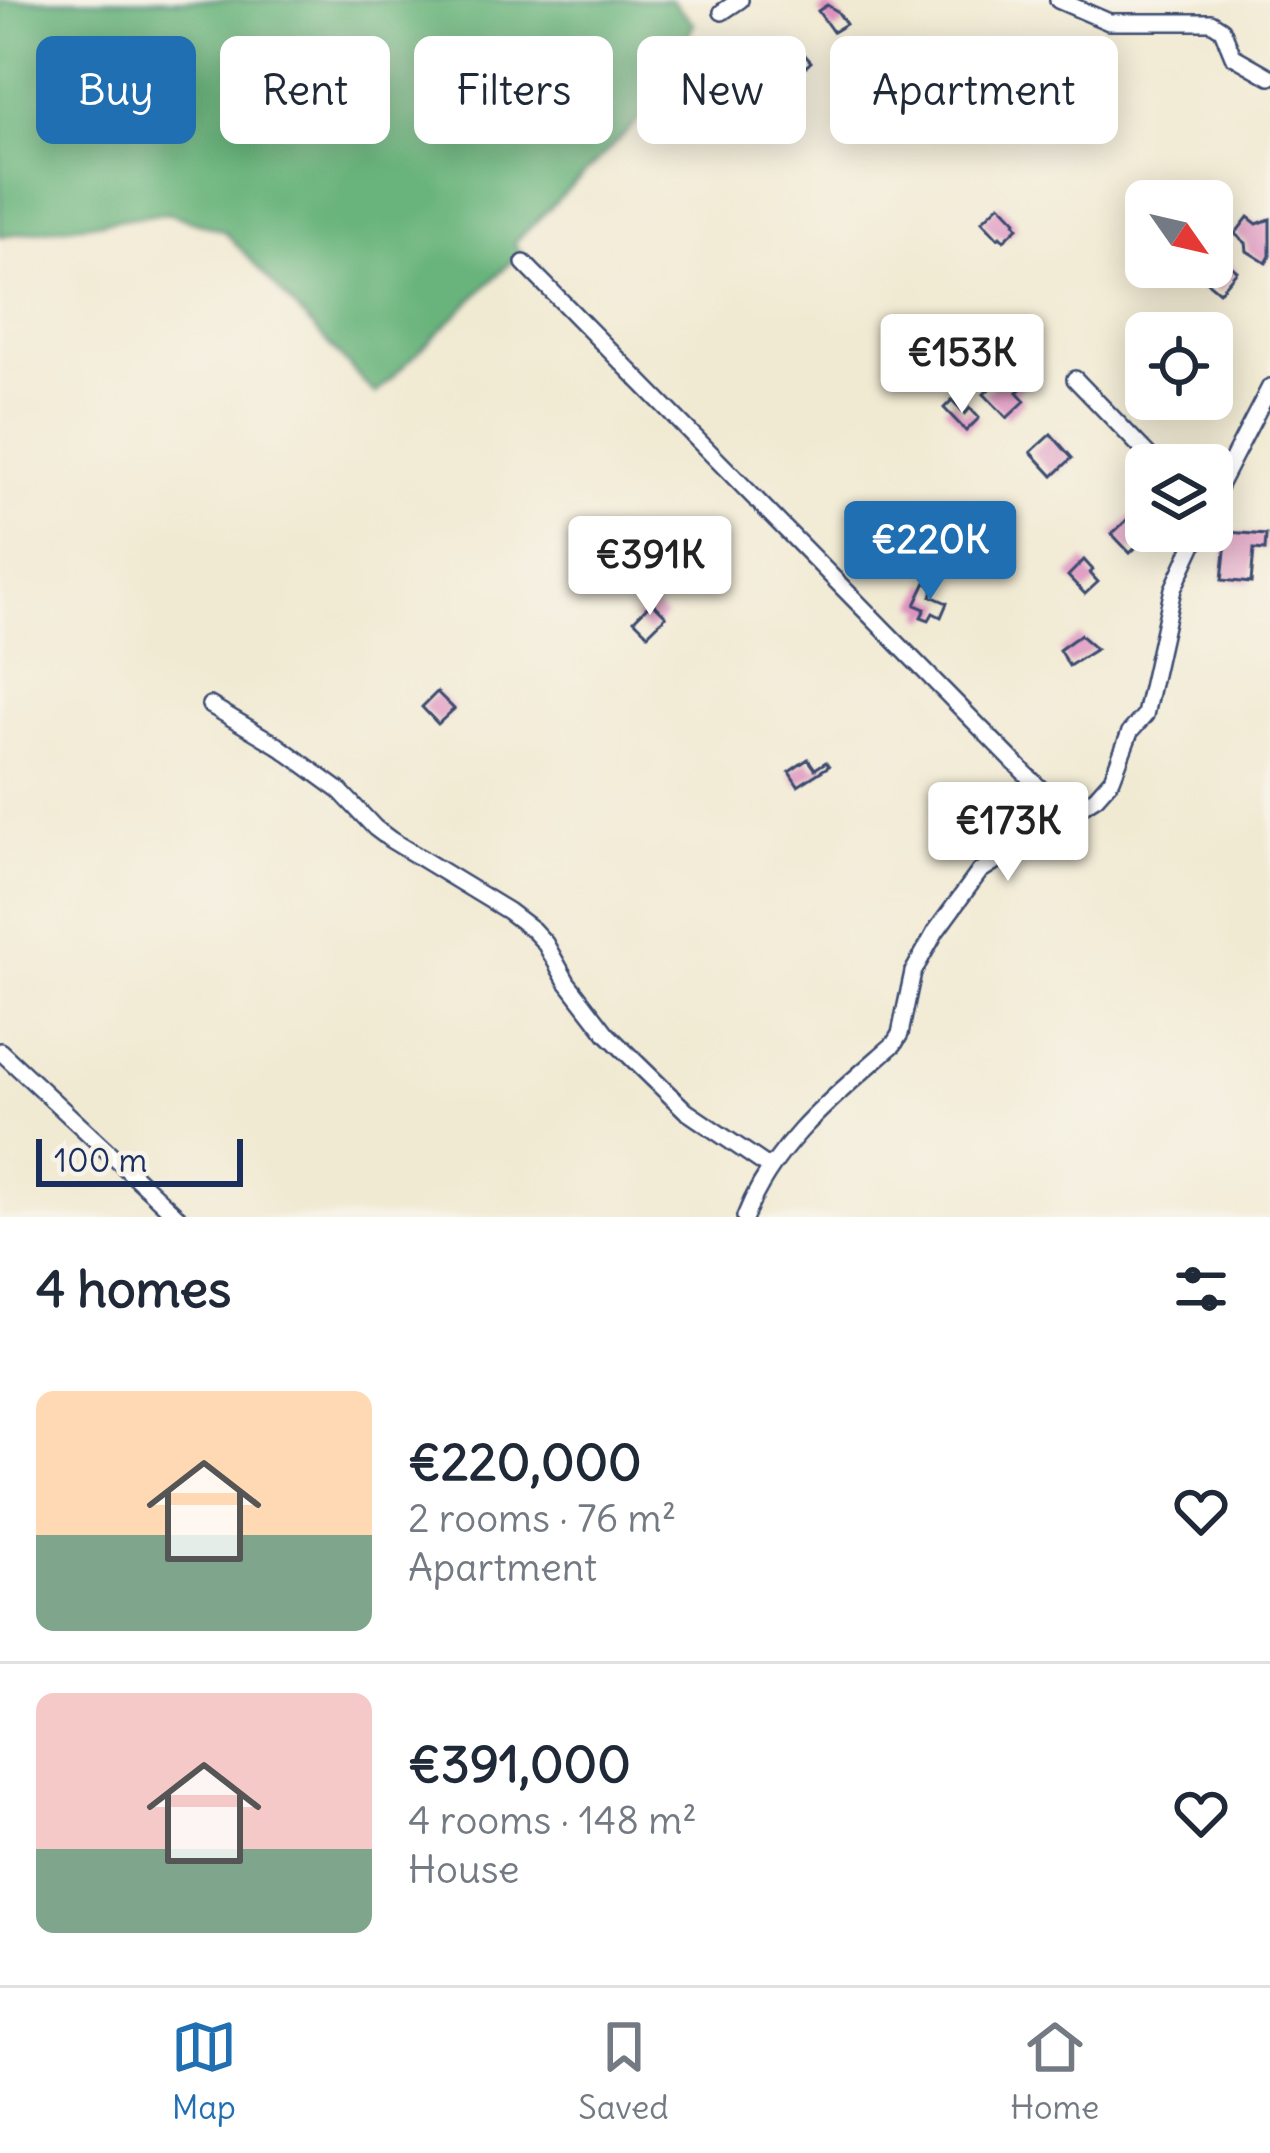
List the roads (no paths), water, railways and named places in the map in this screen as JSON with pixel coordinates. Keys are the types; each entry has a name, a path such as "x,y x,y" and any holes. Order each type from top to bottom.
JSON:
{"street":[{"path":"722,12 740,0"},
{"path":"1058,0 1108,22 1211,22 1222,29 1233,56 1270,76"},
{"path":"524,263 1067,816"},
{"path":"1075,380 1137,444"},
{"path":"1233,458 1270,387"},
{"path":"745,1217 757,1186 817,1112 894,1044 913,972 936,931 980,872 1096,796 1112,778 1130,732 1145,715 1173,589 1190,552"},
{"path":"210,705 327,782 375,828 533,930 607,1034 686,1112 770,1168"},
{"path":"0,1051 178,1217"}]}
